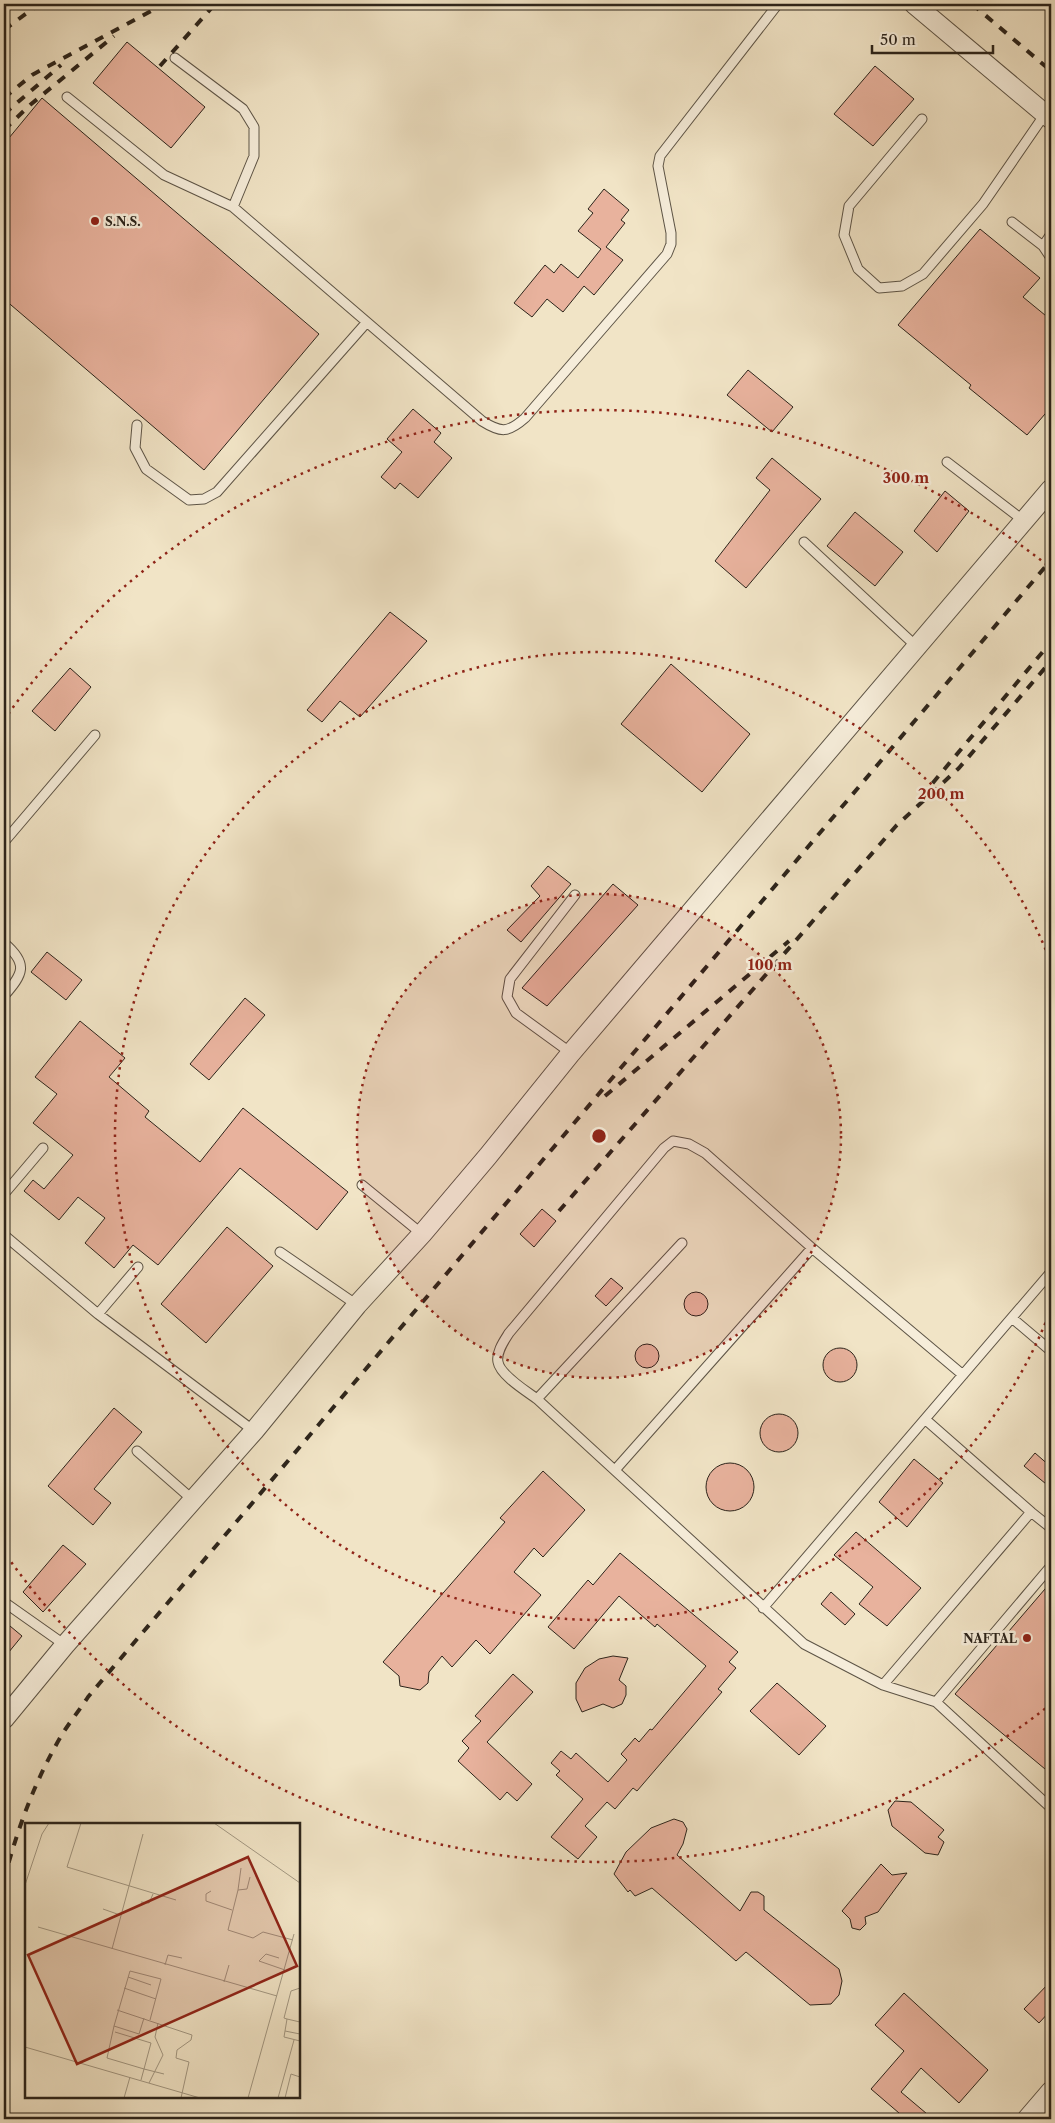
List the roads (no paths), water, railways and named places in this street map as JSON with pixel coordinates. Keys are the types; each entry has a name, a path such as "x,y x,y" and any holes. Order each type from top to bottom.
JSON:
{"street":[{"path":"914,4 1048,117"},
{"path":"4,1719 65,1645 254,1431 357,1305 422,1234 571,1053 916,646 1025,522 1051,489"},
{"path":"1027,2119 1051,2091"}],"lane":[{"path":"67,97 164,175 233,207 482,421 497,430 513,428 525,418 667,254 671,244 671,233 658,166 660,156 778,4"},
{"path":"174,58 243,109 254,128 254,156 233,207"},
{"path":"922,119 849,206 844,236 858,269 879,288 902,286 923,274 983,204 1048,117"},
{"path":"1012,222 1043,246 1051,258"},
{"path":"1043,246 1051,234"},
{"path":"137,425 135,448 146,469 189,500 204,498 217,492 368,322"},
{"path":"947,462 1025,522"},
{"path":"804,542 916,646"},
{"path":"4,842 95,735"},
{"path":"571,1053 516,1013 507,997 510,979 575,895"},
{"path":"4,943 16,953 21,965 19,978 4,996"},
{"path":"963,1375 812,1248 705,1153 688,1144 673,1141 664,1148 515,1326 499,1350 497,1361 503,1372 537,1399 804,1644 884,1686 936,1702 1051,1808"},
{"path":"4,1194 43,1148"},
{"path":"362,1186 422,1234"},
{"path":"6,1240 98,1314 254,1431"},
{"path":"537,1399 682,1243"},
{"path":"615,1470 812,1248"},
{"path":"280,1252 357,1305"},
{"path":"98,1314 138,1267"},
{"path":"763,1608 1051,1272"},
{"path":"1012,1318 1051,1350"},
{"path":"926,1420 1051,1528"},
{"path":"137,1451 194,1501"},
{"path":"884,1686 1032,1512"},
{"path":"936,1702 1051,1566"},
{"path":"4,1602 65,1645"}],"railway":[{"path":"4,30 39,4"},
{"path":"4,98 32,75 164,4"},
{"path":"160,66 215,4"},
{"path":"972,4 1051,71"},
{"path":"4,130 30,105 114,36"},
{"path":"4,114 61,65"},
{"path":"4,1880 21,1825 42,1772 63,1733 88,1697 1051,560"},
{"path":"921,797 1051,642"},
{"path":"559,1211 896,826 959,768 1051,661"},
{"path":"605,1096 789,941"},
{"path":"4,2096 10,2119"}],"place":[{"name":"S.N.S.","path":"95,221"},
{"name":"NAFTAL","path":"1027,1638"}]}
